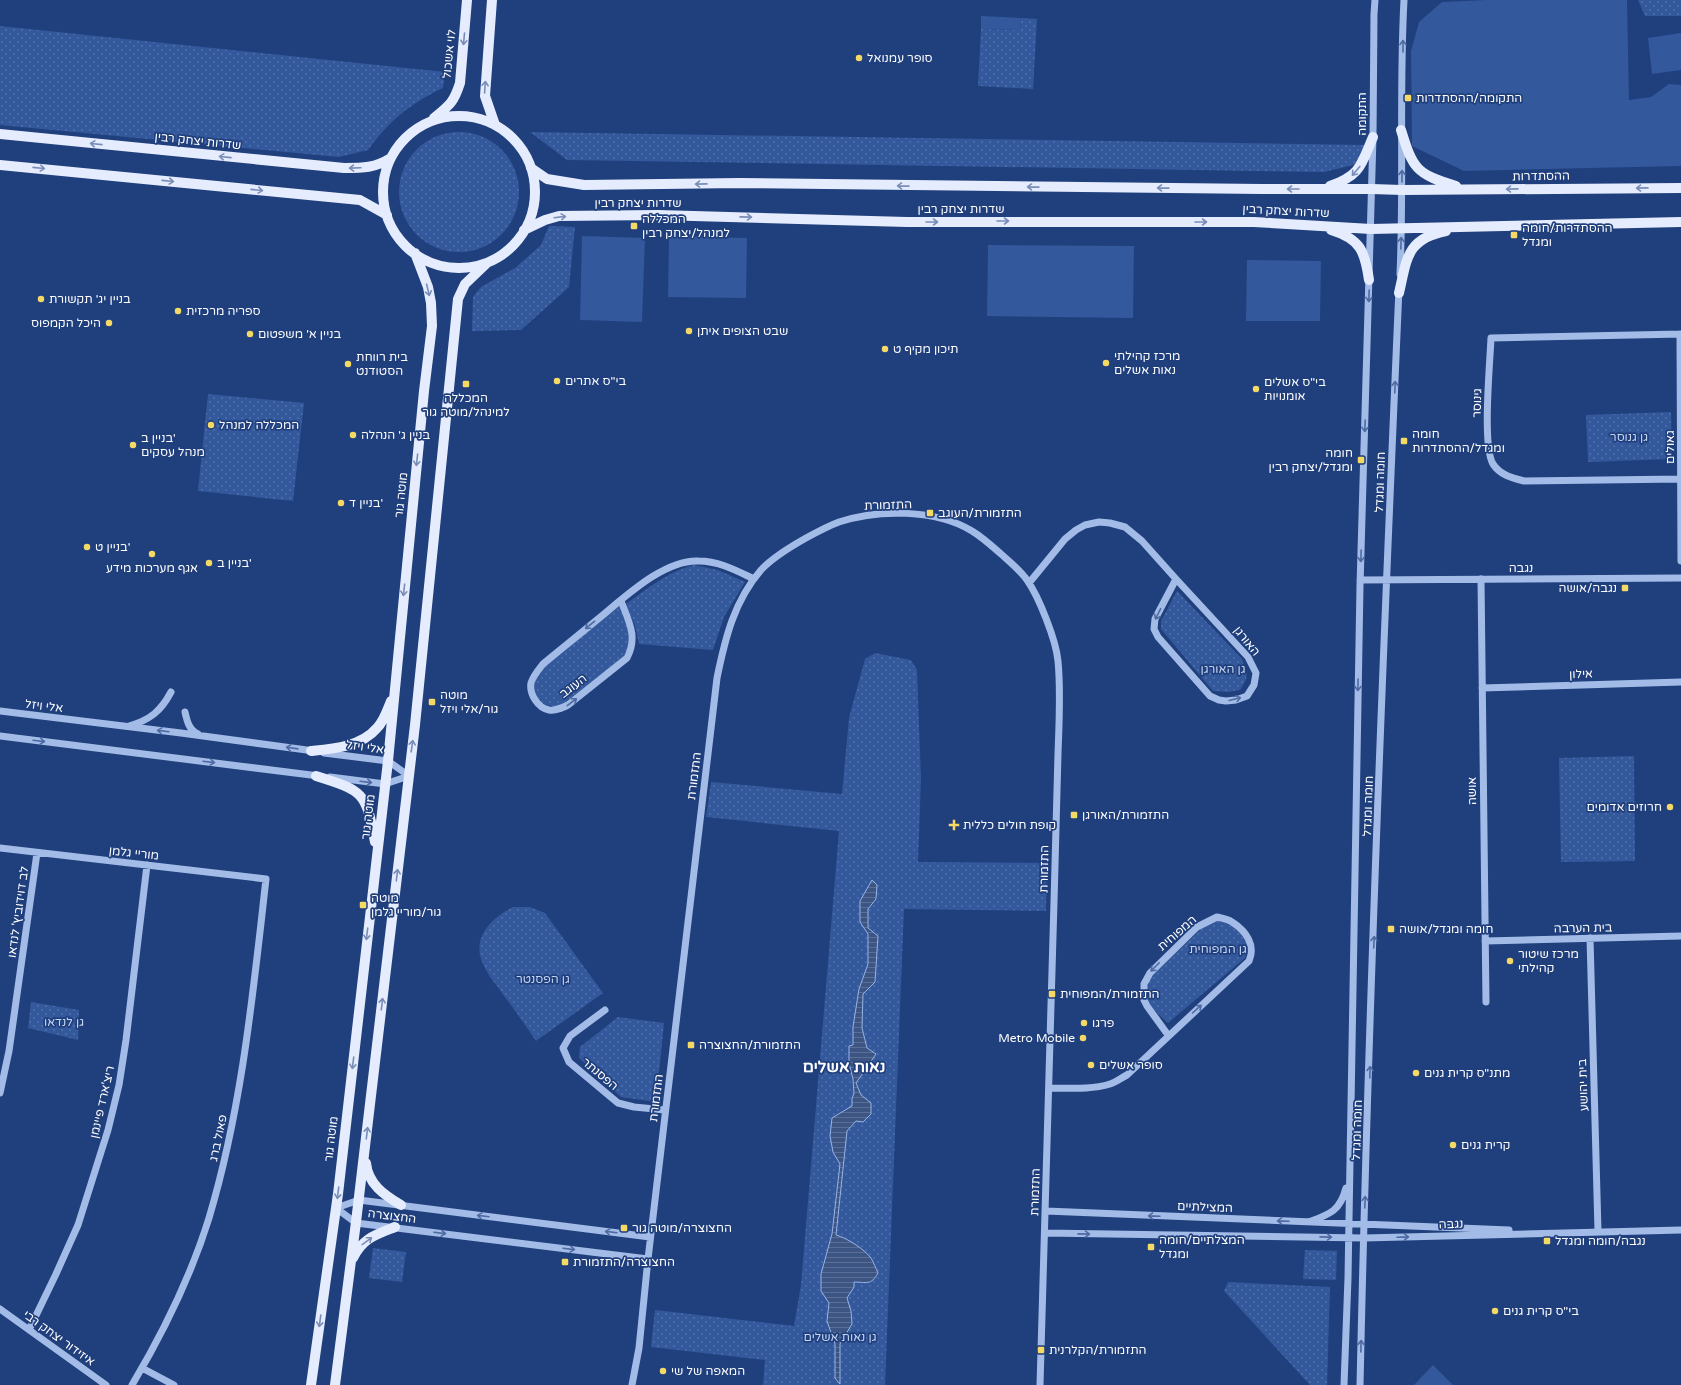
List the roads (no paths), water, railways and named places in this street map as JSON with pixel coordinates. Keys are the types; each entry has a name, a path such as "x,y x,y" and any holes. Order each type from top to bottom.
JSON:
{"main road":[{"name":"לוי אשכול","path":"429,122 450,106 460,82 468,0"},
{"path":"492,0 485,96 495,125"},
{"path":"335,1385 359,1200 415,725 458,299 465,284 487,263 504,253 518,240 529,221 535,199 534,176 526,155 509,134 495,125 479,118 462,116 445,117 429,122 410,133 395,150 391,158 385,174 383,199 389,224 404,245 421,258 442,266 465,268 487,263"},
{"path":"1401,130 1409,155 1425,175 1466,190"},
{"name":"שדרות יצחק רבין","path":"0,134 344,168 381,165 391,158"},
{"path":"1321,189 1350,178 1359,169 1373,137"},
{"path":"0,165 360,200 387,215"},
{"name":"שדרות יצחק רבין","path":"530,168 547,179 584,185 740,183 1402,190"},
{"name":"ההסתדרות","path":"1402,190 1681,188"},
{"name":"שדרות יצחק רבין","path":"524,230 545,220 560,216 658,215 907,222 1246,222 1371,229 1402,228"},
{"path":"1402,228 1681,222"},
{"path":"1313,226 1344,234 1353,241 1361,249 1366,259 1369,280"},
{"path":"1399,293 1408,258 1415,244 1425,237 1471,227"},
{"name":"מוטה גור","path":"311,1385 336,1208 388,761 424,391 432,326 432,303 428,287 414,253"},
{"path":"311,751 338,748 368,735 376,729 384,719 395,692"},
{"path":"316,776 347,786 362,797 370,815 377,854"},
{"path":"364,1152 366,1172 374,1185 382,1194 401,1205"},
{"path":"350,1265 358,1248 365,1241 395,1228"}],"street":[{"name":"התקומה","path":"1371,229 1375,0"},
{"path":"1402,228 1401,130 1404,0"},
{"name":"חומה ומגדל","path":"1360,1385 1364,1224 1387,580 1402,228"},
{"name":"חומה ומגדל","path":"1344,1385 1349,1224 1348,1176 1360,580 1371,229"},
{"name":"גאולים","path":"1681,334 1681,561"},
{"name":"גינוסר","path":"1681,334 1491,338 1488,427 1488,451 1493,464 1506,477 1524,481 1681,479"},
{"name":"התזמורת","path":"632,1385 639,1348 665,1110 717,678 722,653 735,611 754,579 763,568 774,559 818,532 837,523 855,517 895,513 916,514 948,521 972,531 1009,561 1029,583 1042,609 1058,659 1059,701 1040,1385"},
{"name":"האורגן","path":"1029,583 1065,539 1085,525 1099,522 1125,527 1142,541 1248,657 1256,673 1254,685 1246,696 1236,700 1226,701 1210,696 1158,637 1154,629 1155,619 1176,579"},
{"name":"העוגב","path":"621,601 631,625 632,648 626,658 568,705 558,710 549,710 543,707 535,699 532,692 531,683 535,674 543,664 621,601 652,577 673,566 698,561 715,563 732,568 754,579"},
{"name":"נגבה","path":"1360,580 1681,578"},
{"name":"אושה","path":"1481,579 1486,1002"},
{"name":"אילון","path":"1482,688 1681,682"},
{"path":"127,726 155,715 171,692"},
{"name":"אלי ויזל","path":"0,712 200,735 388,761 409,776"},
{"path":"185,712 193,732 200,735"},
{"path":"0,736 385,784 409,776"},
{"name":"מוריי גלמן","path":"0,848 266,879"},
{"name":"לב דוידוביץ' לנדאו","path":"0,1092 10,1051 37,853"},
{"name":"ריצ'ארד פיינמן","path":"29,1330 78,1225 108,1130 119,1085 126,1040 147,865"},
{"name":"פאול ברג","path":"132,1385 171,1312 194,1260 209,1218 223,1167 248,1037 266,879"},
{"name":"המפוחית","path":"1049,1088 1083,1088 1110,1084 1127,1075 1248,961 1252,955 1252,948 1248,937 1231,921 1217,917 1197,927 1150,973 1144,984 1144,1000 1168,1035"},
{"name":"בית הערבה","path":"1485,941 1681,936"},
{"name":"בית יהושע","path":"1590,938 1598,1231"},
{"name":"הפסנתר","path":"605,1010 570,1036 563,1048 569,1062 618,1103 634,1107 665,1110"},
{"path":"1307,1222 1330,1213 1338,1206 1344,1196 1348,1176"},
{"name":"החצוצרה","path":"336,1208 359,1200 650,1237"},
{"name":"החצוצרה","path":"336,1208 356,1223 648,1259"},
{"name":"המצילתיים","path":"1046,1211 1364,1224"},
{"name":"נגבה","path":"1364,1224 1495,1228 1538,1233"},
{"name":"נגבה","path":"1364,1238 1681,1230"},
{"path":"1045,1233 1364,1238"},
{"name":"איזידור יצחק רבי","path":"0,1309 106,1385"},
{"path":"142,1368 174,1385"}],"place":[{"name":"סופר עמנואל","path":"859,58"},
{"name":"התקומה/ההסתדרות","path":"1408,98"},
{"name":"המכללה למנהל/יצחק רבין","path":"634,226"},
{"name":"ההסתדרות/חומה ומגדל","path":"1514,235"},
{"name":"בניין יג' תקשורת","path":"41,299"},
{"name":"ספריה מרכזית","path":"178,311"},
{"name":"היכל הקמפוס","path":"109,323"},
{"name":"שבט הצופים איתן","path":"689,331"},
{"name":"בניין א' משפטום","path":"250,334"},
{"name":"תיכון מקיף ט","path":"885,349"},
{"name":"מרכז קהילתי נאות אשלים","path":"1106,363"},
{"name":"בית רווחת הסטודנט","path":"348,364"},
{"name":"בי\"ס אתרים","path":"557,381"},
{"name":"המכללה למינהל/מוטה גור","path":"466,384"},
{"name":"בי\"ס אשלים אומנויות","path":"1256,389"},
{"name":"המכללה למנהל","path":"211,425"},
{"name":"בניין ג' הנהלה","path":"353,435"},
{"name":"חומה ומגדל/ההסתדרות","path":"1404,441"},
{"name":"בניין ב' מנהל עסקים","path":"133,445"},
{"name":"חומה ומגדל/יצחק רבין","path":"1361,460"},
{"name":"בניין ד'","path":"341,503"},
{"name":"התזמורת/העוגב","path":"930,513"},
{"name":"בניין ט'","path":"87,547"},
{"name":"אגף מערכות מידע","path":"152,554"},
{"name":"בניין ב'","path":"209,563"},
{"name":"נגבה/אושה","path":"1625,588"},
{"name":"מוטה גור/אלי ויזל","path":"432,702"},
{"name":"חרוזים אדומים","path":"1670,807"},
{"name":"התזמורת/האורגן","path":"1074,815"},
{"name":"קופת חולים כללית","path":"954,825"},
{"name":"מוטה גור/מוריי גלמן","path":"363,905"},
{"name":"חומה ומגדל/אושה","path":"1391,929"},
{"name":"מרכז שיטור קהילתי","path":"1510,961"},
{"name":"התזמורת/המפוחית","path":"1052,994"},
{"name":"פרגו","path":"1084,1023"},
{"name":"Metro Mobile","path":"1083,1038"},
{"name":"התזמורת/החצוצרה","path":"691,1045"},
{"name":"סופר אשלים","path":"1091,1065"},
{"name":"מתנ\"ס קרית גנים","path":"1416,1073"},
{"name":"קרית גנים","path":"1453,1145"},
{"name":"החצוצרה/מוטה גור","path":"624,1228"},
{"name":"נגבה/חומה ומגדל","path":"1547,1241"},
{"name":"המצלתיים/חומה ומגדל","path":"1151,1247"},
{"name":"החצוצרה/התזמורת","path":"565,1262"},
{"name":"בי\"ס קרית גנים","path":"1495,1311"},
{"name":"התזמורת/הקלרנית","path":"1041,1350"},
{"name":"המאפה של שי","path":"663,1371"}],"district":[{"name":"נאות אשלים","path":"844,1066"}],"park label":[{"name":"גן גנוסר","path":"1629,437"},
{"name":"גן האורגן","path":"1223,669"},
{"name":"גן המפוחית","path":"1218,949"},
{"name":"גן הפסנטר","path":"543,979"},
{"name":"גן לנדאו","path":"64,1022"},
{"name":"גן נאות אשלים","path":"840,1337"}]}
